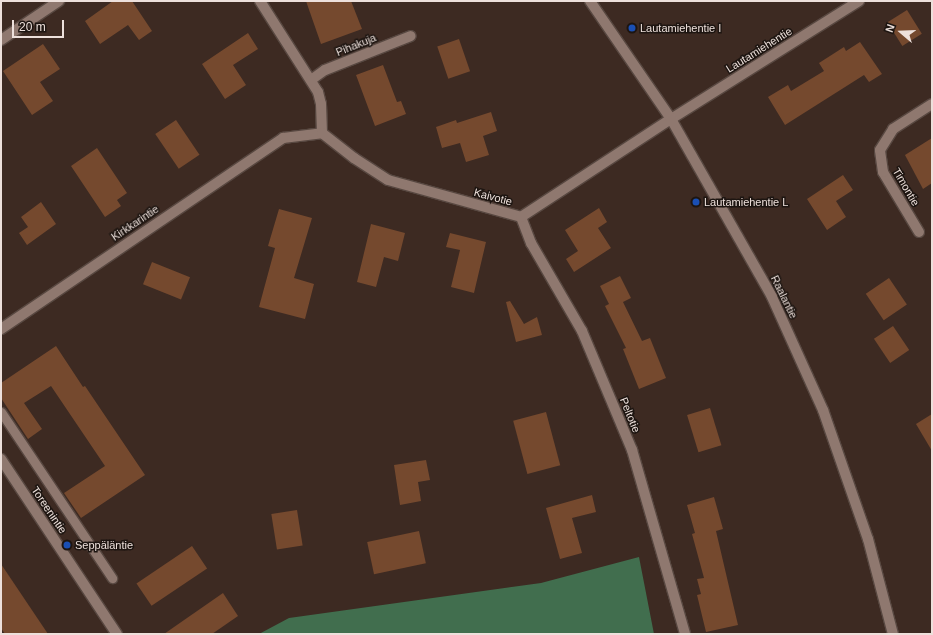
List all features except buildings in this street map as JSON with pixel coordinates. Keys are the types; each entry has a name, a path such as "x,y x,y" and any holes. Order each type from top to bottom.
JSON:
{"street":[{"path":"1,40 59,1"},
{"path":"260,1 318,92 322,104 322,133"},
{"name":"Raalantie","path":"590,1 671,119 772,297 823,410 868,539 893,634"},
{"name":"Lautamiehentie","path":"671,119 859,1"},
{"name":"Pihakuja","path":"311,80 325,70 411,36"},
{"name":"Timontie","path":"919,232 883,172 880,150 893,129 932,104"},
{"name":"Kaivotie","path":"322,133 354,158 388,180 521,217 671,119"},
{"name":"Kirkkarintie","path":"1,329 283,138 322,133"},
{"name":"Peltotie","path":"521,217 531,243 582,331 632,450 685,634"},
{"name":"Toreenintie","path":"1,459 117,634"}],"lane":[{"path":"1,412 112,578"}],"green space":[{"path":"639,557 654,634 259,634 289,618 541,583"}],"place":[{"name":"Lautamiehentie I","path":"632,28"},
{"name":"Lautamiehentie L","path":"696,202"},
{"name":"Seppäläntie","path":"67,545"}]}
